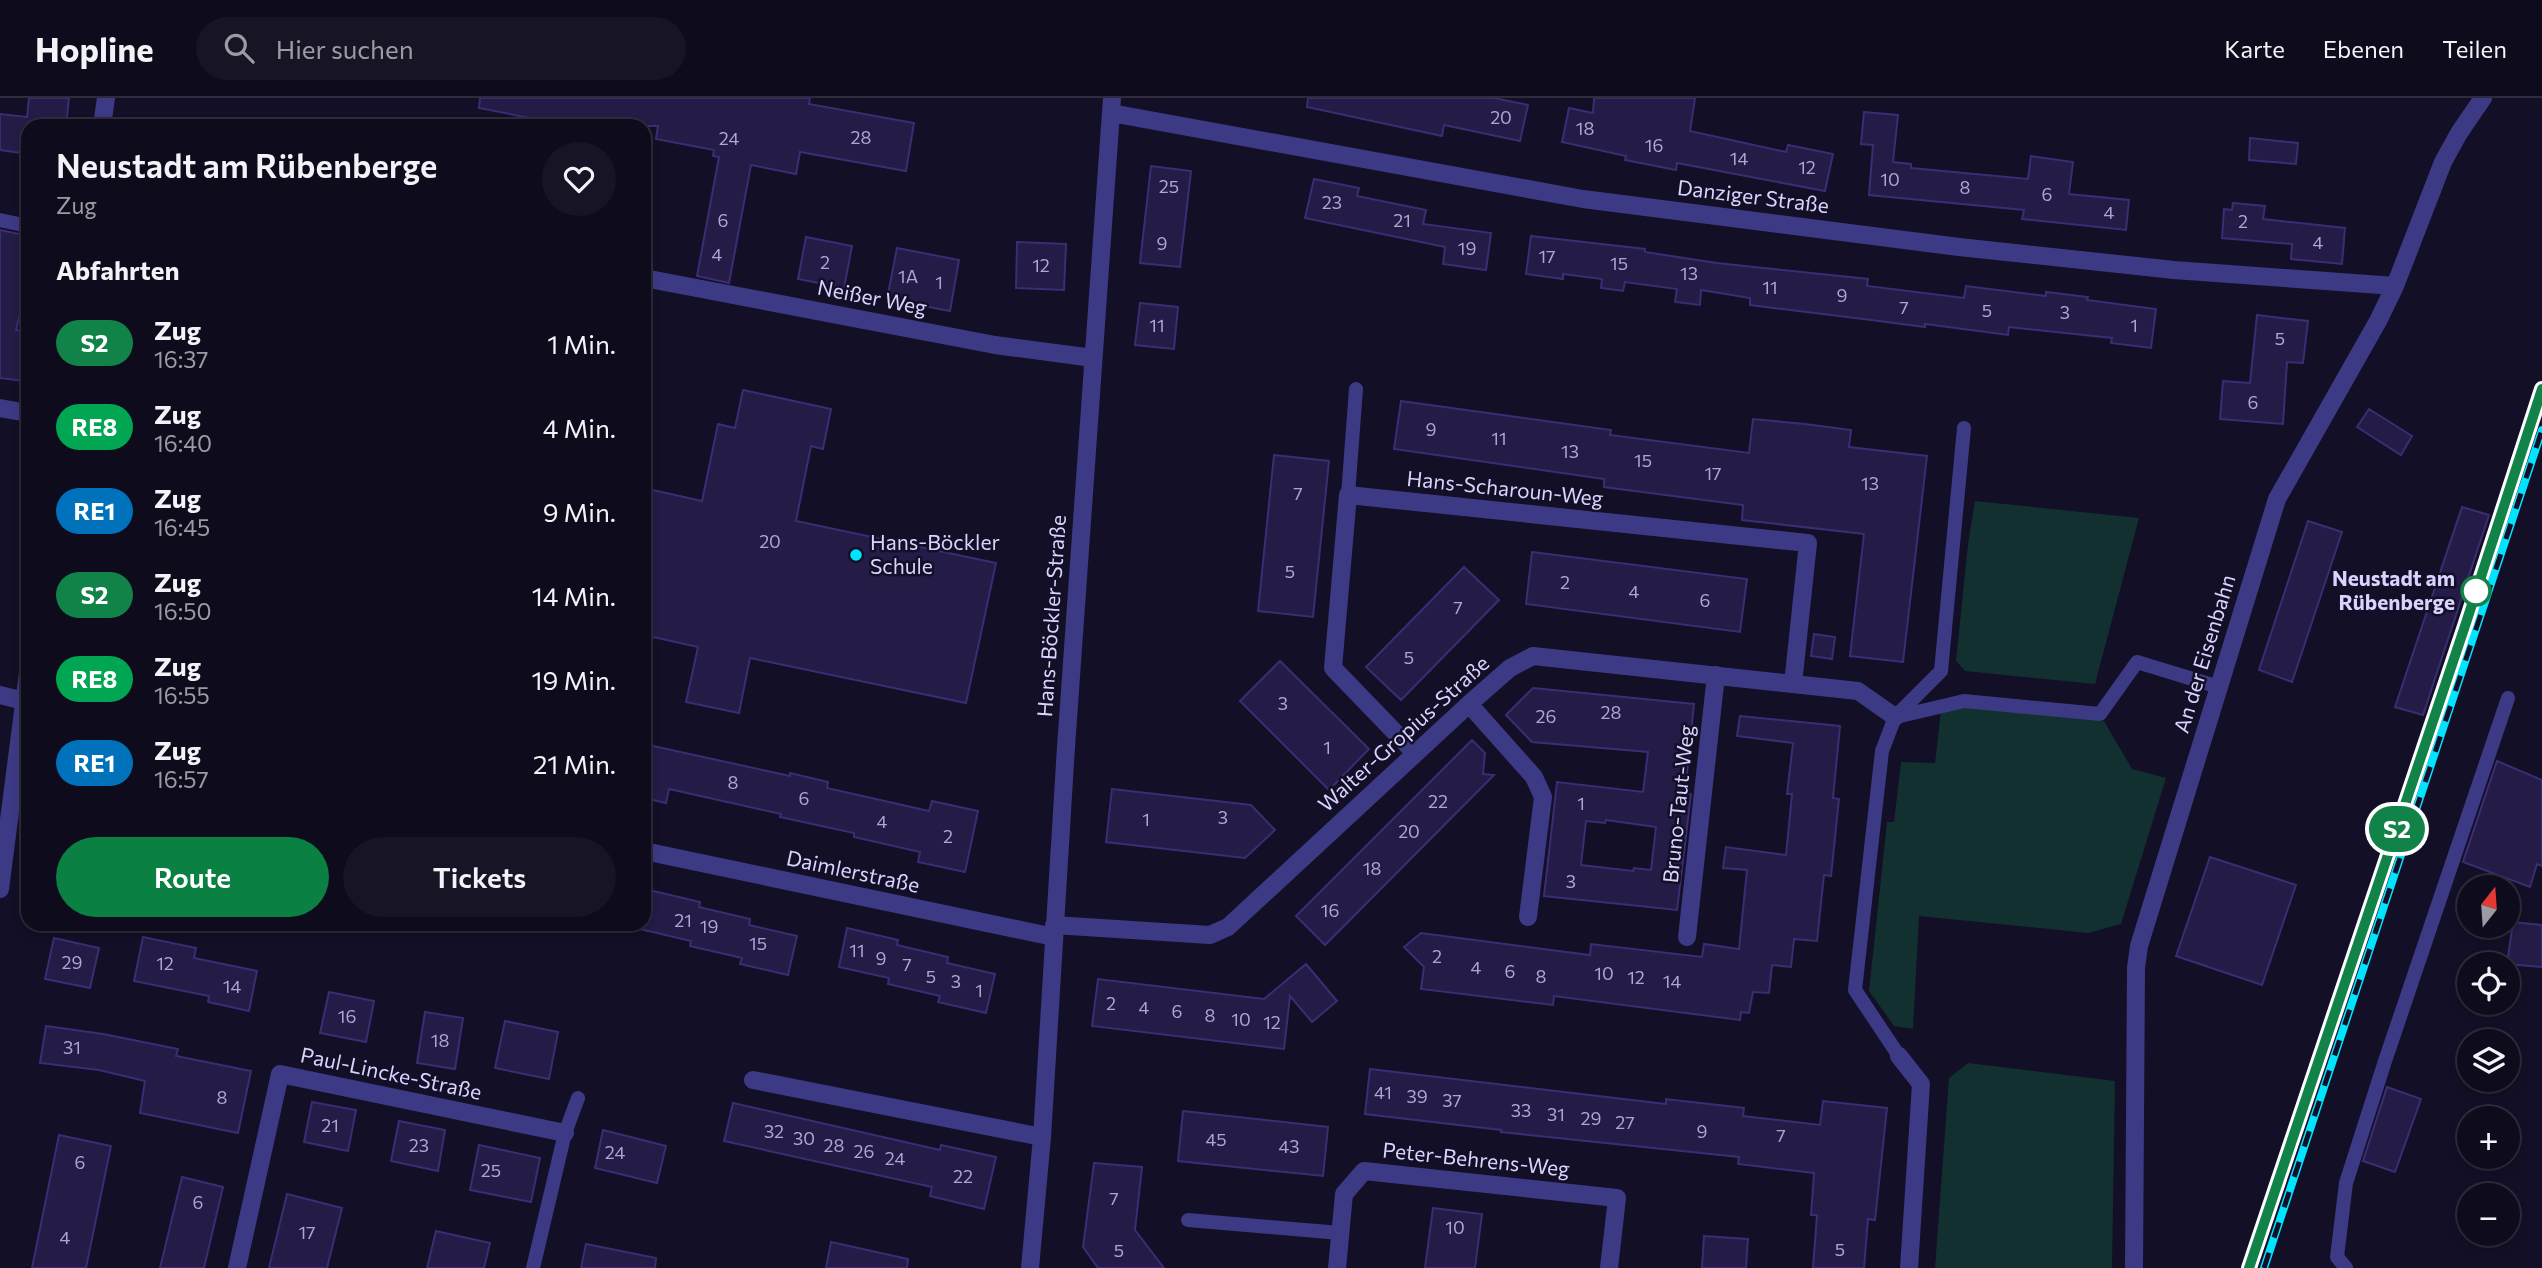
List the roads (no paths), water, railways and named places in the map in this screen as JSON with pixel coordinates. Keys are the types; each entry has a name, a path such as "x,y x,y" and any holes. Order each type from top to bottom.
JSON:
{"street":[{"path":"103,119 106,98"},
{"name":"An der Eisenbahn","path":"2134,1268 2136,968 2139,946 2277,499 2378,321 2395,286 2443,162 2483,98"},
{"name":"Danziger Straße","path":"1111,105 1583,199 1959,247 2174,270 2395,286"},
{"name":"Hans-Böckler-Straße","path":"1030,1268 1042,1137 1111,105"},
{"name":"Neißer Weg","path":"651,279 995,345 1093,358"},
{"path":"0,408 21,412"},
{"path":"1348,495 1333,668 1415,753"},
{"name":"Hans-Scharoun-Weg","path":"1348,495 1808,543 1793,684"},
{"name":"Walter-Gropius-Straße","path":"1054,931 1209,935 1228,927 1510,668 1533,656 1858,691 1895,717"},
{"name":"Bruno-Taut-Weg","path":"1687,937 1716,675"},
{"path":"0,695 21,700"},
{"path":"1469,705 1534,777 1543,797 1528,917"},
{"path":"0,889 21,724"},
{"name":"Daimlerstraße","path":"651,851 1054,931"},
{"path":"1899,1056 1921,1084 1909,1268"},
{"name":"Paul-Lincke-Straße","path":"237,1268 280,1074 565,1133"},
{"path":"753,1080 1042,1137"},
{"name":"Peter-Behrens-Weg","path":"1337,1268 1344,1194 1364,1171 1617,1198 1609,1268"}],"lane":[{"path":"0,220 21,224"},
{"path":"1348,495 1356,389"},
{"path":"1899,1056 1855,990 1882,751 1895,717 1941,671 1964,428"},
{"path":"1895,717 1964,701 2100,714 2137,662 2219,687"},
{"path":"2346,1268 2337,1257 2346,1183 2508,698"},
{"path":"533,1268 565,1133 578,1098"},
{"path":"1188,1220 1340,1233"}],"railway":[{"path":"2249,1268 2473,603 2542,389"},
{"path":"2264,1268 2542,430"}],"train":[{"name":"S2","path":"2249,1268 2542,389"}],"place":[{"name":"Hans-Böckler Schule","path":"856,555"},
{"name":"Neustadt am Rübenberge","path":"2476,591"}]}
